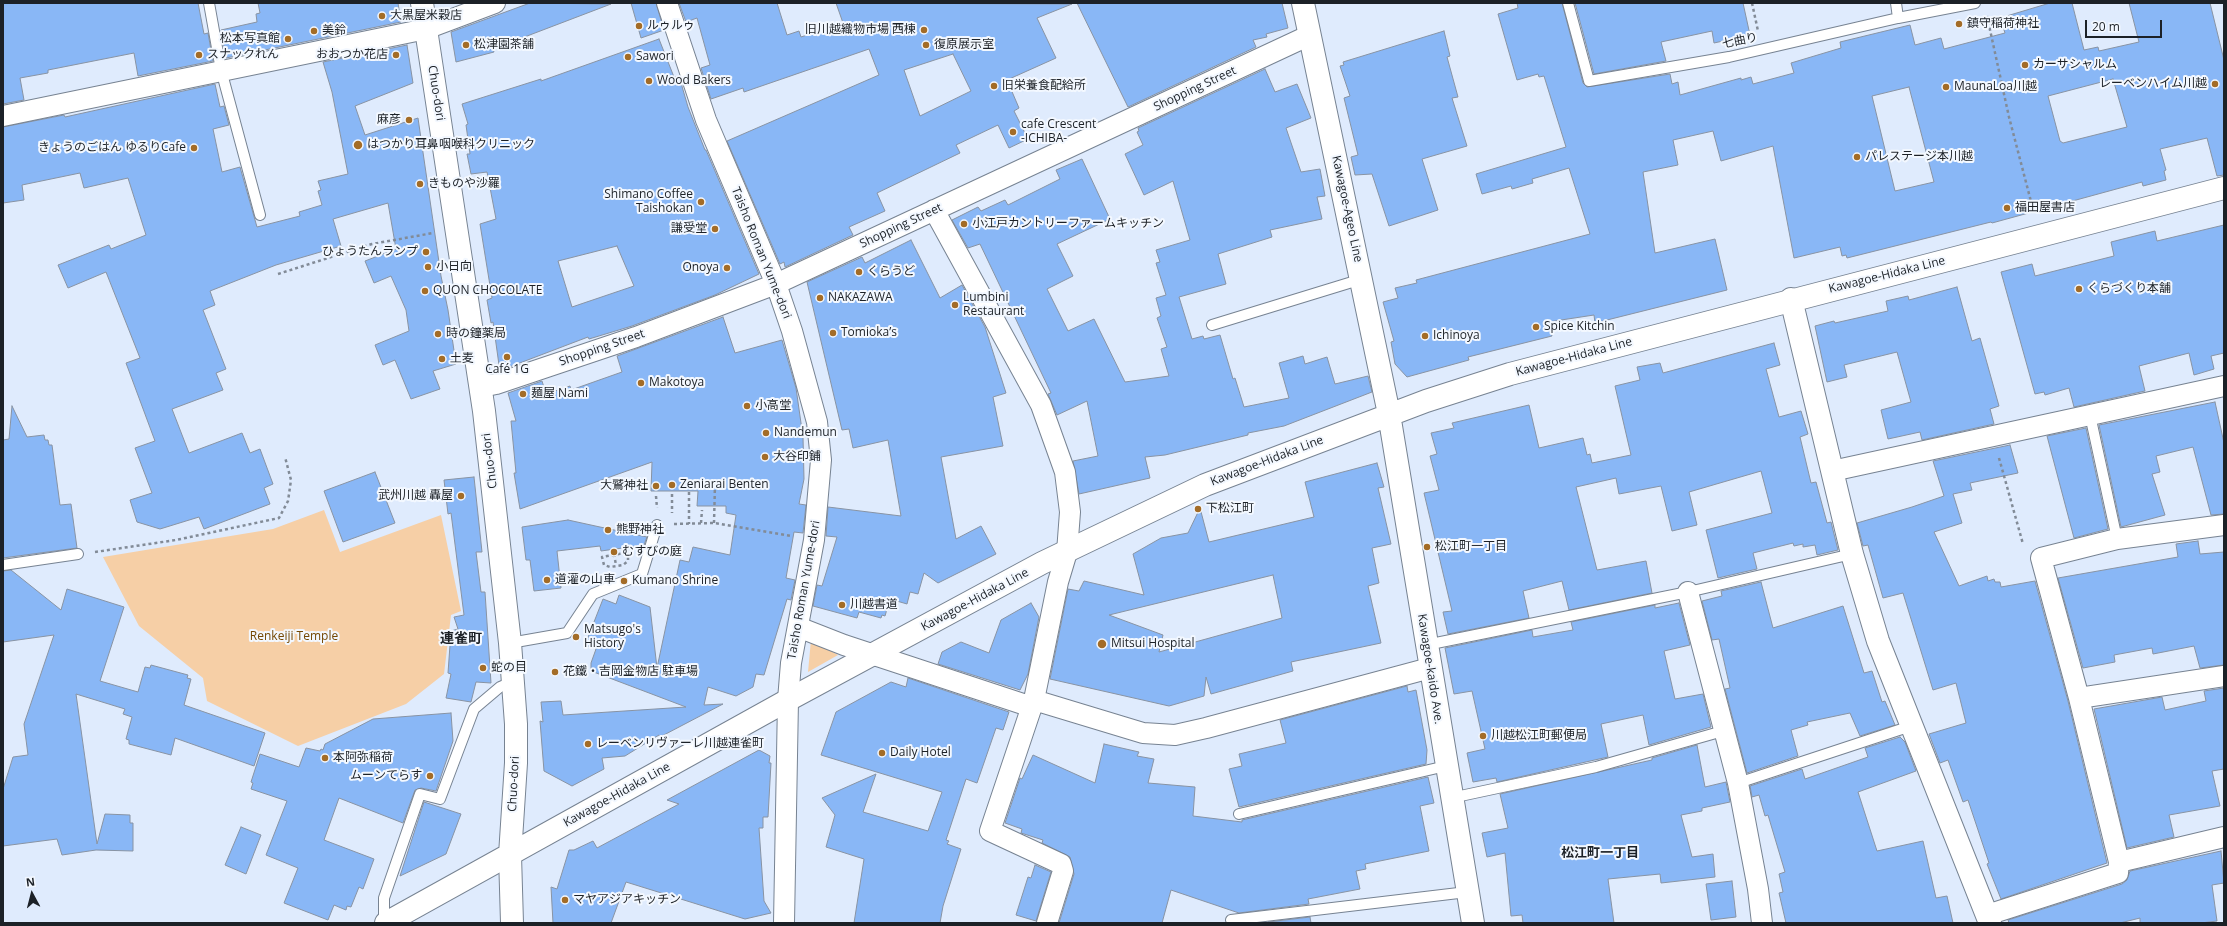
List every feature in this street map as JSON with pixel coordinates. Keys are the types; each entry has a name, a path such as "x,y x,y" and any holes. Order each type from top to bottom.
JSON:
{"main road":[{"name":"Chuo-dori","path":"422,3 481,387 514,681 516,763 510,855 512,923"},
{"name":"Kawagoe-Ageo Line","path":"1303,3 1362,279 1389,414"},
{"name":"Kawagoe-Hidaka Line","path":"385,923 788,700 1042,563 1205,485 1455,390 1791,299 2224,188"},
{"path":"1791,299 1852,554 1878,641 1989,919"},
{"name":"Kawagoe-kaido Ave.","path":"1389,414 1451,798 1473,923"}],"street":[{"path":"3,116 426,29 495,3"},
{"name":"Taisho Roman Yume-dori","path":"667,3 706,120 776,284 792,331 817,422 821,460 814,540 791,663 788,700 784,923"},
{"name":"Shopping Street","path":"481,387 496,384 636,337 776,284 1310,35"},
{"path":"934,210 1041,405 1065,472 1070,512 1067,552 1058,582 1033,703 990,831 1061,864 1062,871 1047,923"},
{"path":"1832,471 2224,386"},
{"path":"1989,919 2118,873 2119,862 2079,698 2041,558 2117,539 2224,525"},
{"path":"1688,592 1723,731 1738,782 1758,889 1762,923"},
{"path":"798,627 874,654 1033,703 1143,733 1175,735 1206,728 1430,668"},
{"path":"2079,698 2224,676"},
{"path":"2119,862 2224,837"}],"lane":[{"path":"209,3 221,70 260,215"},
{"name":"七曲り","path":"1568,3 1589,81 1762,50 1953,5 1975,3"},
{"path":"1896,3 1898,18"},
{"path":"1212,325 1362,279"},
{"path":"2090,415 2117,539"},
{"path":"510,643 567,633 593,594 642,574 657,525"},
{"path":"3,565 78,554"},
{"path":"1426,645 1688,592 1852,554"},
{"path":"385,923 384,898 420,794 440,799 474,709 500,687 514,681"},
{"path":"1738,782 1911,726"},
{"path":"1451,798 1596,767 1723,731"},
{"path":"1239,814 1446,766"},
{"path":"1231,920 1467,892"}],"path":[{"path":"1752,3 1762,50"},
{"path":"1986,11 2009,117 2035,214"},
{"path":"278,274 372,244 440,232"},
{"path":"1994,437 2026,552 2041,558"},
{"path":"78,554 176,540 279,518 288,501 291,480 286,457"},
{"path":"714,523 716,484"},
{"path":"689,486 689,524"},
{"path":"672,494 672,524 714,523 814,540"},
{"path":"701,523 702,510"},
{"path":"624,553 628,556 628,561 616,567 604,565 602,560 602,557 606,555 624,553"}],"green space":[{"name":"Renkeiji Temple","path":"324,510 340,552 441,515 461,611 451,615 444,674 406,704 298,746 207,701 203,678 139,626 103,557 273,529"},
{"path":"811,640 838,655 808,672"}],"building":[{"path":"3,3 198,3 204,34 208,33 213,61 138,76 134,53 48,70 48,73 20,78 24,100 3,104"},
{"path":"258,3 398,3 401,22 226,58 221,30 257,22 256,14 260,13"},
{"path":"530,3 611,4 493,49 494,52 456,62 451,32"},
{"path":"631,3 656,3 664,30 641,38"},
{"path":"679,3 777,3 787,35 799,31 801,37 843,23 836,3 1072,4 1037,18 1056,58 1007,80 1019,108 1014,111 1028,139 1009,148 998,125 956,145 960,153 877,193 885,211 849,227 853,235 785,267 784,262 780,264 727,141 879,75 869,49 744,92 743,88 711,99 701,68 710,65 697,18 686,22","holes":["953,54 971,91 920,116 904,70"]},
{"path":"1077,3 1282,3 1288,28 1266,34 1267,37 1253,40 1256,47 1128,107"},
{"path":"1517,3 1562,3 1583,83 1587,87 1670,74 1672,84 1678,82 1680,95 1741,78 1741,80 1751,77 1753,84 1794,73 1791,63 1841,48 1840,42 1910,25 1915,45 1941,38 1944,49 2005,33 2000,18 2050,3 2072,3 2084,50 2098,47 2099,51 2139,42 2129,3 2210,3 2224,60 2224,175 2217,176 2207,138 2160,149 2166,170 2164,171 2166,180 2143,186 2142,182 1992,223 1991,222 1847,258 1846,255 1842,256 1840,247 1794,258 1773,146 1721,161 1713,131 1673,140 1678,165 1643,172 1655,253 1715,239 1727,290 1595,323 1594,315 1548,322 1552,336 1468,357 1469,360 1407,377 1395,364 1391,342 1394,341 1383,302 1398,298 1395,288 1417,283 1416,280 1590,234 1569,168 1532,179 1533,183 1512,189 1511,186 1482,194 1476,174 1566,147 1544,76 1539,77 1538,74 1517,80 1498,14 1518,8","holes":["2113,79 2127,127 2063,143 2060,141 2048,96","1909,87 1934,182 1895,191 1872,96"]},
{"path":"1575,3 1743,3 1750,35 1714,43 1712,31 1661,42 1666,61 1594,74"},
{"path":"1444,31 1450,56 1447,57 1458,97 1452,98 1467,146 1422,159 1438,210 1389,226 1372,174 1355,175 1351,157 1358,155 1344,98 1350,96 1340,66 1344,65 1343,62"},
{"path":"659,39 674,77 679,76 688,107 705,150 759,274 715,295 632,326 589,339 588,337 504,369 499,365 493,322 491,323 487,300 492,298 480,224 496,219 487,172 471,174 467,154 470,154 466,125 468,124 462,104 541,79 541,81","holes":["617,246 634,286 572,307 558,261"]},
{"path":"407,45 413,83 355,106 365,135 418,118 441,276 456,364 433,371 440,389 411,399 395,360 383,365 375,345 409,331 406,310 391,276 374,283 365,261 396,249 388,203 333,219 341,246 276,265 210,291 215,305 203,310 226,369 216,373 223,390 172,409 189,453 242,433 250,453 260,449 273,484 264,488 270,504 204,529 199,517 160,529 137,522 130,500 152,493 135,448 155,441 126,363 140,358 106,272 68,288 58,265 109,245 111,249 146,235 128,178 84,188 80,173 22,185 24,200 3,203 3,127 64,115 65,117 215,84 220,107 224,106 229,125 213,129 222,172 240,167 257,227 300,216 299,212 322,205 318,191 321,190 318,181 348,174 332,92 323,62"},
{"path":"1265,69 1275,92 1297,84 1311,118 1286,128 1301,172 1320,169 1325,196 1317,197 1322,219 1270,230 1272,237 1218,254 1226,284 1179,297 1192,339 1203,336 1204,339 1220,335 1233,379 1235,378 1244,407 1289,398 1279,363 1303,356 1305,364 1327,357 1335,384 1368,376 1372,392 1284,426 1248,433 1248,435 1165,455 1145,457 1150,478 1079,494 1073,461 1098,456 1087,401 1057,415 1048,394 1051,393 980,244 968,248 952,220 978,207 981,211 1005,200 1008,205 1060,179 1056,170 1082,159 1110,219 1057,244 1073,276 1047,289 1068,331 1094,319 1125,382 1169,376 1161,349 1167,347 1157,318 1161,316 1156,298 1166,295 1156,263 1160,262 1156,250 1190,240 1173,181 1144,195 1125,154 1143,145 1137,132 1139,131 1138,128"},
{"path":"2224,225 2224,353 2211,356 2214,369 2194,375 2189,353 2139,366 2145,391 2074,407 2069,388 2045,395 2044,392 2035,394 2001,272 2032,264 2035,276 2114,256 2111,242 2155,231 2157,241"},
{"path":"911,240 940,298 962,285 985,327 1006,393 993,397 1003,446 941,457 956,539 981,526 996,554 938,583 924,573 918,594 910,592 907,604 890,599 885,616 882,615 881,618 859,612 857,618 813,606 817,585 822,586 837,537 826,536 828,507 901,516 888,440 853,448 849,429 842,430 807,282 862,257 865,263"},
{"path":"1957,287 1972,341 1980,338 1999,406 1990,409 1994,424 1922,440 1920,432 1888,439 1881,410 1911,402 1897,352 1844,365 1847,377 1827,382 1815,326 1888,311 1886,301 1908,296 1909,300"},
{"path":"723,317 735,353 782,340 796,388 803,437 804,479 799,504 806,505 803,533 794,532 786,578 795,580 791,600 787,599 764,675 756,674 753,687 736,696 708,687 704,705 723,704 660,737 659,735 625,756 602,758 604,769 572,786 544,771 540,721 543,722 541,702 561,701 563,715 686,707 591,671 591,663 596,649 585,645 603,599 616,604 619,595 650,607 657,668 680,560 689,562 693,547 730,555 736,515 726,513 726,506 697,506 698,491 651,491 652,462 520,509 514,473 516,473 511,421 516,421 508,393 542,381 546,394 570,386 571,390 622,372 617,356"},
{"path":"1774,343 1780,365 1766,369 1779,417 1801,411 1808,434 1800,437 1811,483 1816,482 1827,523 1831,522 1838,550 1817,555 1815,545 1803,547 1803,544 1794,546 1793,543 1753,553 1757,569 1718,578 1706,530 1772,513 1761,471 1689,492 1697,525 1672,531 1661,486 1619,494 1616,478 1576,487 1597,570 1646,561 1652,593 1569,610 1562,581 1523,591 1529,618 1448,634 1443,612 1452,611 1424,493 1439,490 1430,456 1437,454 1431,433 1454,428 1452,423 1529,405 1539,448 1583,438 1587,455 1590,454 1592,463 1631,455 1615,386 1640,380 1637,367 1660,363 1663,373"},
{"path":"2215,402 2224,443 2224,514 2211,515 2193,447 2156,456 2160,472 2152,474 2165,515 2121,527 2099,425"},
{"path":"12,406 27,437 44,435 45,440 48,440 49,445 52,445 60,505 71,504 77,548 3,558 3,440 9,439"},
{"path":"2086,428 2108,529 2074,538 2047,436"},
{"path":"2010,445 2018,473 1970,483 1972,490 1953,494 1962,523 1934,532 1959,586 1987,576 1988,581 1994,579 1995,582 2000,582 2001,587 2035,581 2068,701 2107,863 2001,899 1987,864 1989,863 1968,800 1963,802 1948,760 1940,763 1929,734 1966,723 1956,683 1933,690 1903,593 1883,598 1868,545 1863,546 1857,523 1944,496 1933,461"},
{"path":"1377,463 1384,487 1378,488 1391,544 1372,548 1379,583 1368,586 1381,643 1291,662 1293,671 1211,694 1206,677 1204,696 1169,706 1050,679 1068,589 1079,591 1084,581 1144,595 1133,554 1161,538 1188,533 1200,508 1209,542 1314,517 1305,482","holes":["1273,575 1282,618 1159,652 1163,635 1109,615"]},
{"path":"375,472 395,523 343,542 324,491"},
{"path":"474,477 482,552 476,552 481,592 485,592 491,683 476,682 471,702 446,698 451,674 448,673 451,631 458,629 454,617 464,615 451,513 448,514 444,480"},
{"path":"568,520 647,537 644,545 601,551 600,546 557,551 561,588 534,591 530,560 526,560 522,527"},
{"path":"2198,541 2200,554 2224,552 2224,665 2200,668 2194,646 2153,654 2152,648 2114,655 2115,662 2083,668 2058,578 2178,557 2176,544"},
{"path":"11,570 61,610 67,589 124,607 100,681 138,692 145,667 150,668 151,665 188,675 187,678 191,679 184,705 265,733 254,766 175,738 171,755 129,744 129,740 126,739 132,717 123,714 125,709 76,694 97,844 105,814 130,815 130,823 133,823 133,851 96,850 62,855 57,839 3,846 3,789 13,757 28,755 24,724 54,635 3,642 3,571"},
{"path":"1761,582 1773,628 1843,606 1864,673 1872,671 1882,702 1885,701 1895,725 1860,736 1850,713 1807,722 1808,725 1791,730 1798,756 1747,773 1725,689 1730,688 1719,639 1712,640 1702,601 1722,596 1721,591"},
{"path":"1031,603 1039,617 1028,674 1020,690 938,664 942,652 961,642 989,653 1001,620"},
{"path":"1679,603 1690,645 1664,651 1675,699 1703,694 1711,727 1649,745 1643,715 1601,724 1608,757 1497,782 1496,778 1473,782 1467,753 1485,749 1472,691 1454,694 1445,648 1532,630 1533,637 1573,630 1571,622 1655,605 1655,608"},
{"path":"908,678 1009,712 1003,730 996,728 977,783 966,779 946,840 949,841 947,844 961,849 943,906 940,923 854,923 864,859 826,847 835,815 822,798 876,774 863,812 928,831 942,792 821,755 836,712 891,682 906,687"},
{"path":"1407,686 1408,692 1416,690 1427,750 1426,764 1239,807 1229,769 1242,766 1239,754 1286,743 1280,720"},
{"path":"2224,688 2224,769 2212,771 2220,806 2169,815 2174,837 2127,848 2094,709 2162,697 2165,710 2206,701 2204,691"},
{"path":"451,713 453,741 436,791 421,788 415,790 403,823 339,798 324,840 374,859 363,889 359,887 351,907 347,906 346,910 334,905 328,920 284,903 298,868 266,855 287,801 251,789 253,783 251,782 260,754 299,767 306,748 320,751 321,749 323,750 325,744 373,719"},
{"path":"1900,737 1905,742 1916,771 1858,792 1877,851 1923,841 1936,898 1947,896 1953,923 1786,923 1779,893 1783,892 1779,874 1785,872 1768,815 1765,816 1759,795 1752,797 1750,786 1802,769 1805,779 1868,757 1865,748"},
{"path":"1104,744 1139,752 1137,756 1154,759 1148,783 1195,787 1193,816 1242,822 1242,820 1428,777 1434,803 1420,806 1429,851 1365,864 1366,869 1356,871 1360,889 1308,899 1309,904 1239,913 1171,890 1162,923 1059,923 1074,874 1070,857 1042,843 1043,840 1021,833 1022,829 1005,823 1020,778 1022,779 1033,755 1095,783"},
{"path":"1697,745 1705,787 1726,782 1730,802 1702,808 1702,811 1681,815 1692,857 1713,854 1715,877 1661,883 1660,874 1608,879 1614,923 1523,923 1522,915 1511,916 1505,853 1487,857 1482,833 1508,828 1500,794 1652,760 1652,758"},
{"path":"759,750 770,756 769,763 771,763 768,817 763,817 763,828 759,828 764,901 771,913 745,919 626,882 611,923 553,923 551,887 557,889 569,850 574,850 593,841 597,848 679,804 667,800"},
{"path":"424,802 461,814 446,854 400,876"},
{"path":"241,827 261,835 246,874 225,865"},
{"path":"2221,851 2224,883 2212,885 2217,921 2201,923 2140,923 2140,918 2120,923 2009,923 2008,920 2122,884 2127,880 2130,871"},
{"path":"1035,865 1051,872 1036,921 1016,915 1028,877 1031,878"},
{"path":"1732,881 1736,917 1711,920 1706,884"},
{"path":"1310,917 1311,923 1268,922"}],"place":[{"name":"大黒屋米穀店","path":"382,16"},
{"name":"鎮守稲荷神社","path":"1959,24"},
{"name":"ルゥルゥ","path":"639,26"},
{"name":"旧川越織物市場 西棟","path":"924,30"},
{"name":"美鈴","path":"314,31"},
{"name":"松本写真館","path":"288,39"},
{"name":"松津園茶舗","path":"466,45"},
{"name":"復原展示室","path":"926,45"},
{"name":"スナックれん","path":"199,55"},
{"name":"おおつか花店","path":"396,55"},
{"name":"Sawori","path":"628,57"},
{"name":"カーサシャルム","path":"2025,65"},
{"name":"Wood Bakers","path":"649,81"},
{"name":"レーベンハイム川越","path":"2215,84"},
{"name":"旧栄養食配給所","path":"994,86"},
{"name":"MaunaLoa川越","path":"1946,87"},
{"name":"麻彦","path":"409,120"},
{"name":"cafe Crescent -ICHIBA-","path":"1013,132"},
{"name":"はつかり耳鼻咽喉科クリニック","path":"358,145"},
{"name":"きょうのごはん ゆるりCafe","path":"194,148"},
{"name":"パレステージ本川越","path":"1857,157"},
{"name":"きものや沙羅","path":"420,184"},
{"name":"Shimano Coffee Taishokan","path":"701,202"},
{"name":"福田屋書店","path":"2007,208"},
{"name":"小江戸カントリーファームキッチン","path":"964,224"},
{"name":"謙受堂","path":"715,229"},
{"name":"ひょうたんランプ","path":"426,252"},
{"name":"小日向","path":"428,267"},
{"name":"Onoya","path":"727,268"},
{"name":"くらうど","path":"859,272"},
{"name":"くらづくり本舗","path":"2079,289"},
{"name":"QUON CHOCOLATE","path":"425,291"},
{"name":"NAKAZAWA","path":"820,298"},
{"name":"Lumbini Restaurant","path":"955,305"},
{"name":"Spice Kitchin","path":"1536,327"},
{"name":"Tomioka’s","path":"833,333"},
{"name":"時の鐘薬局","path":"438,334"},
{"name":"Ichinoya","path":"1425,336"},
{"name":"Café 1G","path":"507,357"},
{"name":"土麦","path":"442,359"},
{"name":"Makotoya","path":"641,383"},
{"name":"麺屋 Nami","path":"523,394"},
{"name":"小高堂","path":"747,406"},
{"name":"Nandemun","path":"766,433"},
{"name":"大谷印鋪","path":"765,457"},
{"name":"Zeniarai Benten","path":"672,485"},
{"name":"大鷲神社","path":"656,486"},
{"name":"武州川越 轟屋","path":"461,496"},
{"name":"下松江町","path":"1198,509"},
{"name":"熊野神社","path":"608,530"},
{"name":"松江町一丁目","path":"1427,547"},
{"name":"むすびの庭","path":"614,552"},
{"name":"道灌の山車","path":"547,580"},
{"name":"Kumano Shrine","path":"624,581"},
{"name":"川越書道","path":"842,605"},
{"name":"Matsugo's History","path":"576,637"},
{"name":"Mitsui Hospital","path":"1102,644"},
{"name":"蛇の目","path":"483,668"},
{"name":"花鐵・吉岡金物店 駐車場","path":"555,672"},
{"name":"川越松江町郵便局","path":"1483,736"},
{"name":"レーベンリヴァーレ川越連雀町","path":"588,744"},
{"name":"Daily Hotel","path":"882,753"},
{"name":"本阿弥稲荷","path":"325,758"},
{"name":"ムーンてらす","path":"430,776"},
{"name":"マヤアジアキッチン","path":"565,900"}],"district":[{"name":"連雀町","path":"461,639"},
{"name":"松江町一丁目","path":"1600,853"}]}
